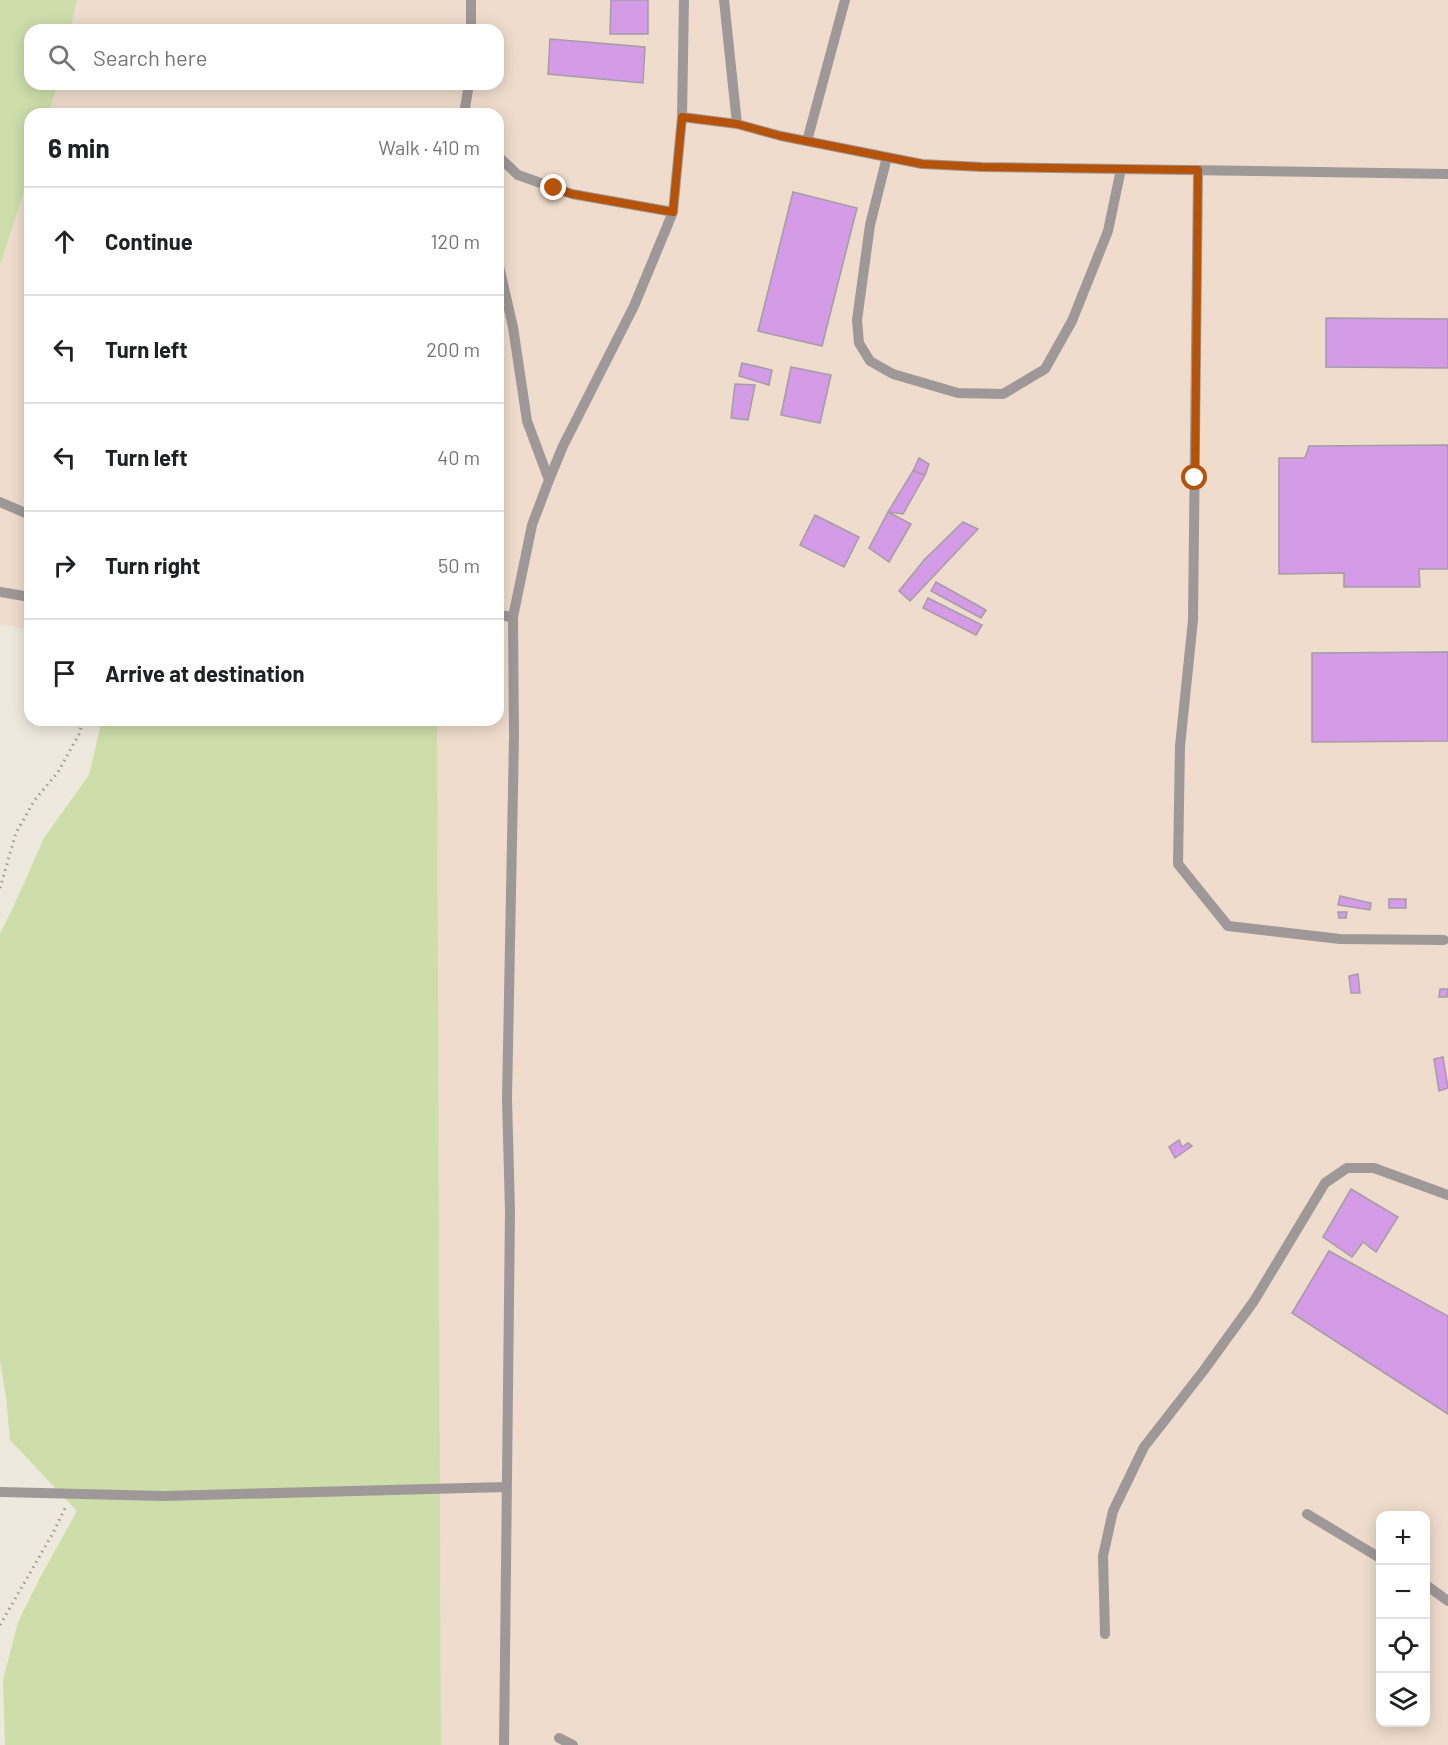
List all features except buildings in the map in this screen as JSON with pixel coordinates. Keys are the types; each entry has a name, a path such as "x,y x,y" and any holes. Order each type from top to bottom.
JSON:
{"lane":[{"path":"471,0 471,24"},
{"path":"504,1745 510,1211 507,1100 513,617 532,525 549,480 563,446 634,306 673,212 682,117 684,0"},
{"path":"724,0 737,124"},
{"path":"807,141 845,0"},
{"path":"465,108 469,90"},
{"path":"682,117 737,124 807,141 922,164 982,167 1448,174"},
{"path":"887,157 870,225 857,320 859,343 870,361 893,374 958,393 1003,394 1045,369 1072,321 1108,231 1121,169"},
{"path":"504,162 518,175 572,194 673,212"},
{"path":"1198,170 1193,620 1180,747 1178,864 1228,926 1340,939 1444,940"},
{"path":"504,288 513,327 527,421 549,480"},
{"path":"0,502 24,512"},
{"path":"0,592 24,596"},
{"path":"504,616 513,617"},
{"path":"1105,1634 1103,1556 1113,1510 1144,1447 1254,1301 1325,1183 1347,1168 1374,1168 1448,1195"},
{"path":"0,1492 164,1496 506,1487"},
{"path":"1307,1514 1376,1556"},
{"path":"1430,1589 1448,1600"},
{"path":"559,1738 573,1745"}],"path":[{"path":"0,888 16,833 34,801 58,772 79,735 81,726"},
{"path":"0,1625 72,1495"}],"shaded area":[{"path":"77,0 1448,0 1448,1745 441,1745 437,726 504,726 504,108 50,108 56,90 504,90 504,24 71,24"},
{"path":"24,191 24,629 0,624 0,266"}],"green space":[{"path":"0,0 77,0 71,24 24,24 24,90 56,90 50,108 24,108 24,191 0,266"},
{"path":"101,726 437,726 441,1745 5,1745 3,1680 18,1622 77,1511 10,1440 0,1361 0,933 44,838 89,775"}],"route":[{"path":"554,188 618,204 673,212 682,117 737,124 781,136 922,164 1198,170 1195,478"}]}
